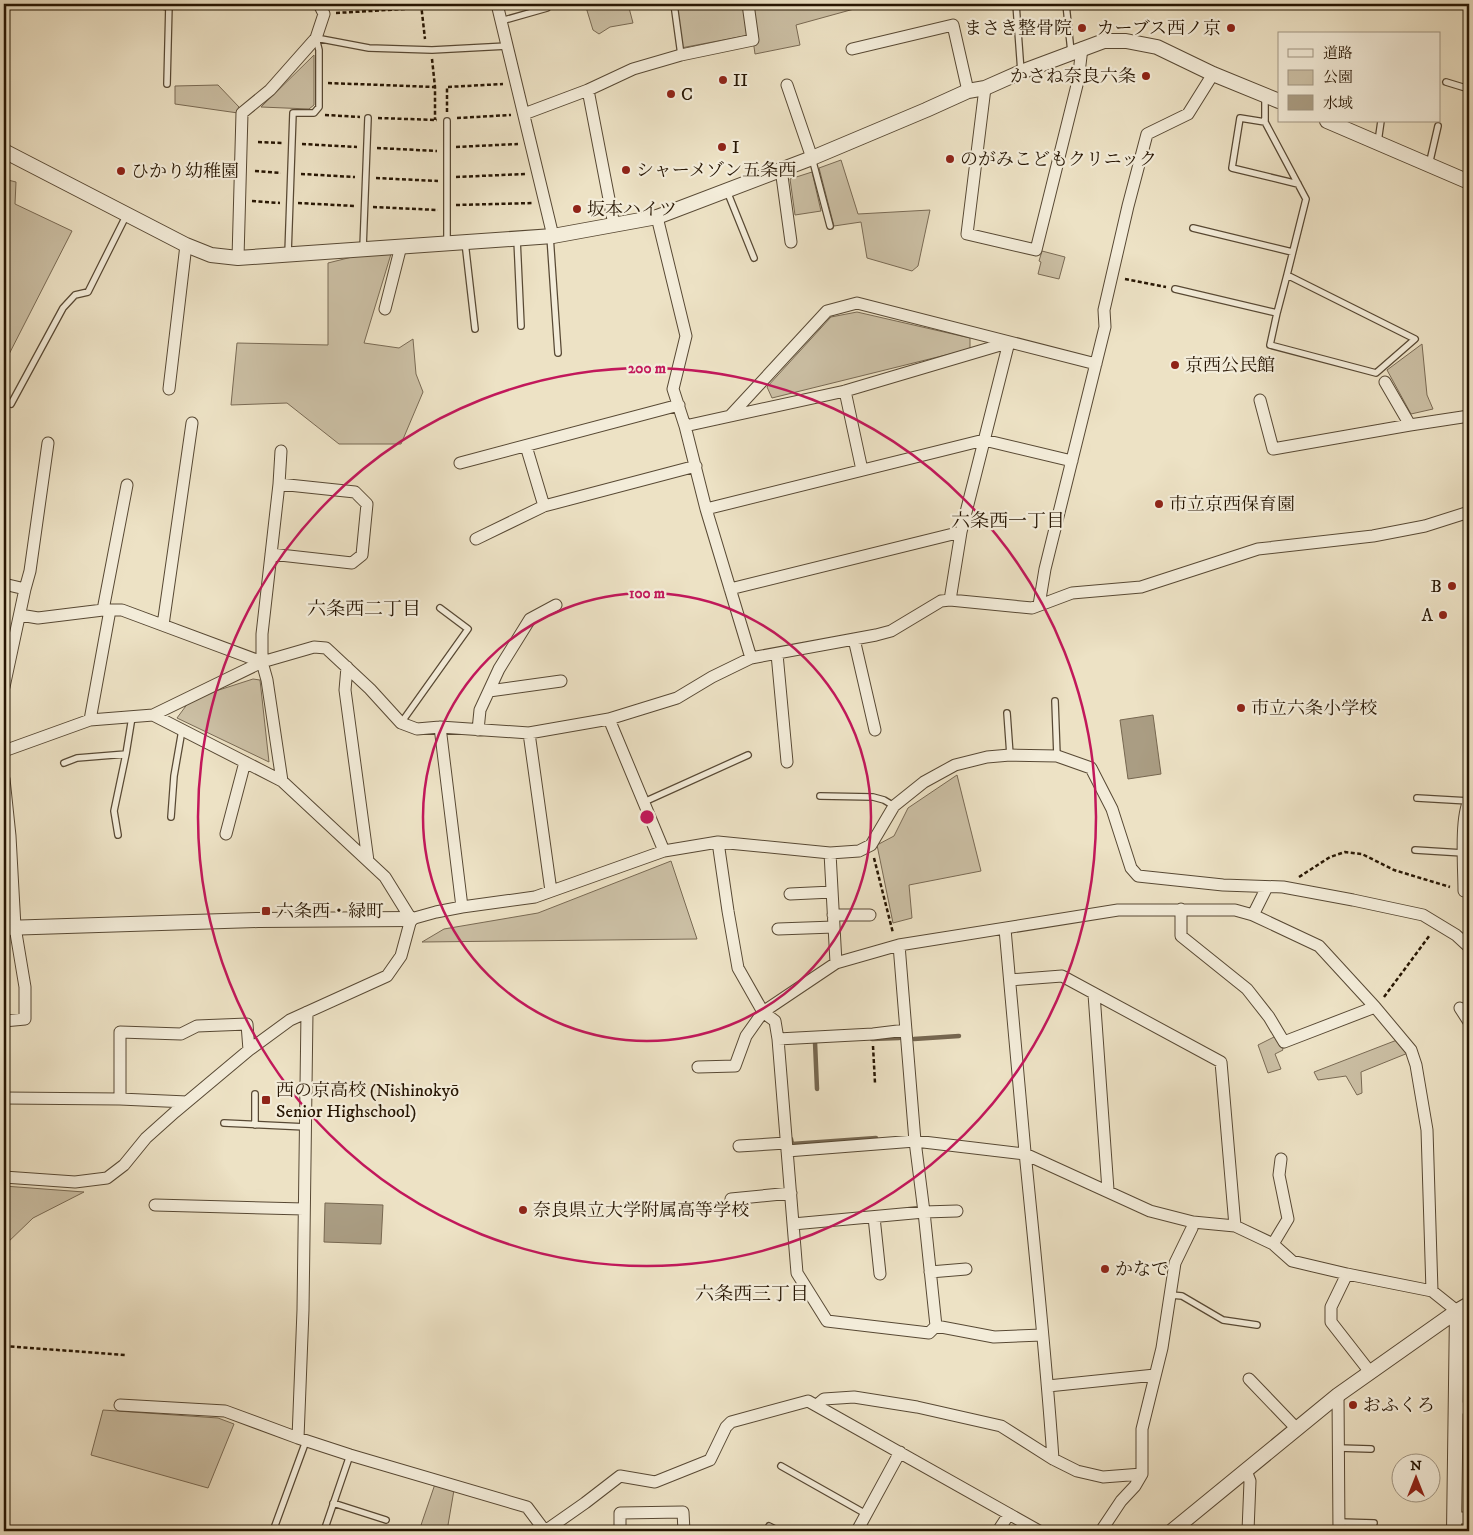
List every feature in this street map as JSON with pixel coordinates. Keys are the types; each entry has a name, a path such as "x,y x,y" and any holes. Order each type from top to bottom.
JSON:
{"street":[{"path":"165,4 170,4"},
{"path":"497,4 552,236"},
{"path":"524,114 588,90 633,69 681,55 753,40 748,4"},
{"path":"238,258 242,113 270,90 316,38 322,9"},
{"path":"852,49 953,25 968,91"},
{"path":"4,152 186,245 211,255 238,258 552,236 657,217 812,158 968,91 985,88 1076,50 1104,41 1126,41 1157,47 1213,74 1278,101"},
{"path":"985,88 967,234 1036,250 1078,81 1076,50"},
{"path":"1039,605 1044,569 1105,327 1104,310 1147,134 1188,114 1213,74"},
{"path":"787,85 812,158"},
{"path":"588,90 614,225"},
{"path":"1330,122 1469,182"},
{"path":"781,169 791,242"},
{"path":"657,217 686,336 673,389 685,426 706,509 751,658"},
{"path":"169,389 186,245"},
{"path":"385,309 401,246"},
{"path":"731,415 827,311 857,303 1096,364"},
{"path":"685,426 845,391 1009,342"},
{"path":"950,600 961,532 1009,342"},
{"path":"1385,382 1410,425"},
{"path":"845,391 862,470"},
{"path":"1260,400 1272,449 1469,416"},
{"path":"460,463 679,405"},
{"path":"163,625 192,423"},
{"path":"706,509 984,440 1072,461"},
{"path":"4,687 24,589 30,571 48,443"},
{"path":"526,446 544,506"},
{"path":"281,451 262,634 262,662 267,680 282,781"},
{"path":"476,539 544,506 696,466"},
{"path":"271,554 352,563 362,555 367,504 355,492 279,484"},
{"path":"90,720 127,486"},
{"path":"4,751 90,720 153,715 262,662 314,647 326,648 370,688 401,723 417,729 440,727 530,733 609,719 677,698 712,677 751,658 854,639 891,630 941,601 950,600 1032,608 1072,593 1141,588 1258,549 1373,536 1425,526 1469,512"},
{"path":"730,589 961,532"},
{"path":"4,584 24,589"},
{"path":"478,730 480,710 499,669 530,619 556,605"},
{"path":"20,615 38,618 106,610 122,610 262,662"},
{"path":"854,639 875,730"},
{"path":"777,654 787,762"},
{"path":"347,667 346,690 368,862"},
{"path":"489,691 560,681"},
{"path":"4,1177 75,1182 107,1178 124,1165 146,1138 249,1050 290,1020 387,976 401,956 411,919 385,877 282,781 153,715"},
{"path":"609,719 664,850"},
{"path":"440,727 462,907"},
{"path":"530,733 551,891"},
{"path":"10,928 258,920 411,919 462,907 536,897 664,850 718,842 830,853 859,850 871,844 894,806 924,782 955,765 987,757 1010,755 1057,756 1091,768 1112,809 1131,868 1138,876 1223,885 1283,887 1424,915 1456,935 1469,947"},
{"path":"226,834 245,762"},
{"path":"4,779 10,928 24,987 25,1018 4,1020"},
{"path":"1464,891 1466,808 1469,801"},
{"path":"718,842 738,968 763,1012 775,1021 797,1273 827,1321 929,1333 936,1326"},
{"path":"830,853 836,963"},
{"path":"1253,915 1267,887"},
{"path":"790,894 832,892"},
{"path":"1181,909 1181,936 1247,989 1270,1017 1284,1042 1375,1007"},
{"path":"698,1067 735,1066 746,1036 763,1012 836,963 897,946 1118,910 1235,910 1253,915 1319,946 1375,1007 1410,1050 1416,1065 1427,1130 1432,1291"},
{"path":"778,929 870,915"},
{"path":"1005,929 1048,1386 1052,1459"},
{"path":"897,946 915,1142 936,1326"},
{"path":"1010,980 1062,976 1220,1062 1234,1226"},
{"path":"1094,994 1108,1190"},
{"path":"1460,1008 1469,1021"},
{"path":"302,1439 307,1012"},
{"path":"120,1099 120,1032 181,1034 197,1026 247,1024 249,1050"},
{"path":"778,1039 873,1034 906,1030"},
{"path":"4,1098 120,1099 187,1102"},
{"path":"739,1146 786,1147 915,1142 1025,1154 1108,1190 1150,1211 1193,1222 1234,1226 1273,1244 1292,1261 1432,1291 1457,1311"},
{"path":"1273,1244 1288,1219 1279,1175 1281,1159"},
{"path":"731,1199 791,1194"},
{"path":"155,1205 304,1209"},
{"path":"793,1224 924,1212 956,1211"},
{"path":"874,1217 880,1274"},
{"path":"1101,1531 1142,1474 1142,1429 1162,1348 1175,1263 1193,1222"},
{"path":"930,1272 966,1269"},
{"path":"1347,1274 1331,1307 1331,1322 1370,1372"},
{"path":"1172,1531 1338,1395 1469,1304"},
{"path":"1457,1311 1454,1525 1469,1518"},
{"path":"936,1326 994,1337 1042,1335"},
{"path":"1048,1386 1155,1375"},
{"path":"1249,1379 1296,1428"},
{"path":"1338,1395 1339,1526"},
{"path":"817,1405 824,1399 854,1397 936,1411 1000,1426 1052,1459 1077,1471 1103,1477 1142,1474"},
{"path":"120,1405 225,1411 350,1455 527,1507 545,1531 620,1476 655,1482 710,1460 726,1427 731,1422 808,1400 1039,1531"},
{"path":"1455,1408 1469,1408"},
{"path":"857,1531 900,1452"},
{"path":"1246,1472 1250,1481 1248,1531"},
{"path":"620,1531 620,1512 683,1512 684,1531"},
{"path":"998,1531 1008,1514"}],"lane":[{"path":"167,84 170,4"},
{"path":"674,4 681,55"},
{"path":"1016,4 1021,72"},
{"path":"1066,4 1076,50"},
{"path":"501,21 547,8"},
{"path":"288,254 294,113 314,113 319,107 319,50 316,38 369,48 432,50 507,46"},
{"path":"1446,82 1469,89"},
{"path":"1265,95 1265,122 1306,199 1292,252 1270,345 1376,373 1415,339 1287,275"},
{"path":"363,249 368,118"},
{"path":"1265,122 1240,118 1232,168 1298,184"},
{"path":"447,121 448,243"},
{"path":"1378,142 1381,122"},
{"path":"1429,165 1438,126"},
{"path":"812,158 830,226"},
{"path":"726,190 754,258"},
{"path":"11,404 62,308 75,295 88,292 127,214"},
{"path":"1193,228 1292,252"},
{"path":"552,236 558,353"},
{"path":"517,239 521,326"},
{"path":"465,242 475,329"},
{"path":"1175,289 1277,314"},
{"path":"401,723 468,629 440,608"},
{"path":"1055,701 1057,756"},
{"path":"1007,713 1010,755"},
{"path":"118,835 114,812 132,717"},
{"path":"171,817 174,776 182,730"},
{"path":"64,763 77,758 126,754"},
{"path":"644,802 748,755"},
{"path":"820,796 873,797 884,800 894,806"},
{"path":"1417,798 1469,801"},
{"path":"1415,850 1465,860"},
{"path":"255,1094 255,1124"},
{"path":"224,1123 306,1127"},
{"path":"1171,1295 1182,1296 1223,1320 1257,1325"},
{"path":"273,1531 302,1439"},
{"path":"1338,1448 1371,1449"},
{"path":"324,1531 350,1455"},
{"path":"781,1466 866,1514"},
{"path":"333,1503 386,1520"},
{"path":"1339,1526 1374,1523"},
{"path":"769,1526 779,1531"}],"path":[{"path":"421,4 425,37"},
{"path":"322,9 422,8 458,4"},
{"path":"432,50 435,120"},
{"path":"319,83 435,87"},
{"path":"447,121 448,87 517,84"},
{"path":"314,113 368,118 447,121 450,119 524,114"},
{"path":"258,142 447,150 531,143"},
{"path":"255,171 447,180 529,173"},
{"path":"252,202 364,207 447,208 535,202"},
{"path":"1112,276 1175,289"},
{"path":"871,844 897,946"},
{"path":"1283,887 1330,857 1345,852 1362,854 1394,870 1464,891"},
{"path":"1375,1007 1381,1002 1438,924"},
{"path":"873,1034 875,1083"},
{"path":"4,1346 125,1355"}],"green space":[{"path":"585,4 628,4 633,23 610,27 599,34 593,30"},
{"path":"674,4 747,4 749,35 681,48"},
{"path":"748,4 851,4 854,9 796,25 800,45 755,54"},
{"path":"314,55 314,105 309,109 261,107"},
{"path":"218,85 239,107 238,113 175,104 175,86"},
{"path":"841,160 858,214 930,210 918,266 912,271 867,258 861,222 834,226 819,168"},
{"path":"812,172 821,211 795,215 790,179"},
{"path":"4,179 16,182 15,204 72,231 4,364"},
{"path":"1042,251 1065,257 1059,279 1038,274"},
{"path":"391,254 364,343 399,348 413,339 416,374 423,392 401,444 339,444 287,403 231,405 237,343 328,345 328,263 360,255"},
{"path":"857,312 970,338 970,349 772,398 767,387 831,317"},
{"path":"1422,344 1427,395 1433,409 1411,414 1387,370"},
{"path":"253,679 260,680 269,762 177,718 191,699"},
{"path":"957,775 981,871 909,885 912,918 893,923 877,845 894,836 908,808"},
{"path":"671,861 697,939 422,942 444,929 538,913"},
{"path":"1276,1036 1283,1050 1275,1054 1281,1069 1268,1073 1258,1045"},
{"path":"1397,1040 1408,1053 1361,1072 1362,1093 1357,1095 1346,1076 1318,1080 1314,1072"},
{"path":"4,1186 84,1192 33,1218 4,1246"},
{"path":"103,1410 218,1418 234,1424 208,1488 91,1455"},
{"path":"435,1484 454,1490 447,1531 419,1531"}],"water":[{"path":"1153,715 1161,774 1128,779 1120,720"},
{"path":"325,1203 383,1205 381,1244 324,1242"}],"waterway":[{"path":"914,1039 959,1036"},
{"path":"872,1039 899,1038"},
{"path":"815,1042 817,1089"},
{"path":"791,1139 792,1144 876,1138"}],"place":[{"name":"まさき整骨院","path":"1082,28"},
{"name":"カーブス西ノ京","path":"1231,28"},
{"name":"かさね奈良六条","path":"1146,76"},
{"name":"II","path":"723,80"},
{"name":"C","path":"671,94"},
{"name":"I","path":"722,147"},
{"name":"のがみこどもクリニック","path":"950,159"},
{"name":"シャーメゾン五条西","path":"626,170"},
{"name":"ひかり幼稚園","path":"121,171"},
{"name":"坂本ハイツ","path":"577,209"},
{"name":"京西公民館","path":"1175,365"},
{"name":"市立京西保育園","path":"1159,504"},
{"name":"B","path":"1452,586"},
{"name":"A","path":"1443,615"},
{"name":"市立六条小学校","path":"1241,708"},
{"name":"六条西・緑町","path":"266,911"},
{"name":"西の京高校 (Nishinokyō Senior Highschool)","path":"266,1100"},
{"name":"奈良県立大学附属高等学校","path":"523,1210"},
{"name":"かなで","path":"1105,1269"},
{"name":"おふくろ","path":"1353,1405"}],"district":[{"name":"六条西一丁目","path":"1008,520"},
{"name":"六条西二丁目","path":"364,608"},
{"name":"六条西三丁目","path":"752,1293"}]}
